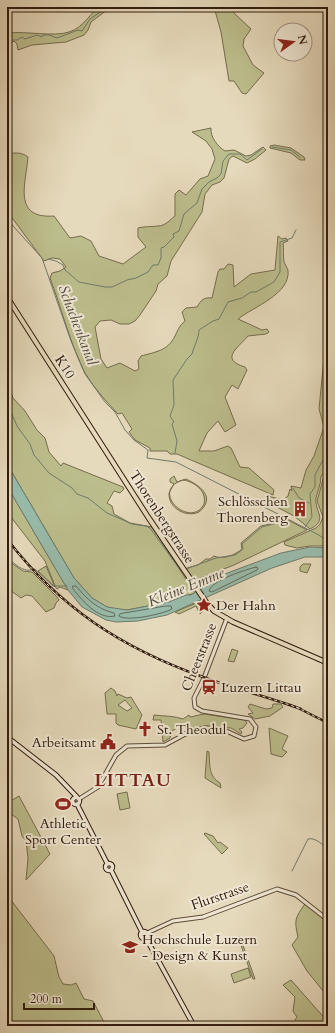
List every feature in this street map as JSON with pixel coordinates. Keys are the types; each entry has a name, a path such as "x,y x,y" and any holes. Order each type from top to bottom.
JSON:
{"main road":[{"name":"K10","path":"7,297 104,449"},
{"name":"Thorenbergstrasse","path":"104,449 195,588 206,602 227,618 328,663"},
{"path":"7,738 56,775 78,798 78,804 107,864 106,869 111,870 142,932 141,936 146,938 194,1026"},
{"path":"70,791 74,804 78,804"},
{"path":"73,800 78,798"},
{"path":"142,932 147,933 146,938"}],"street":[{"name":"Cheerstrasse","path":"78,798 98,787 116,755 121,749 131,745 166,745 188,732 203,728 220,729 244,739 251,738 255,734 256,726 250,719 202,712 196,708 194,703 194,698 204,678 227,618"},
{"name":"Flurstrasse","path":"147,933 173,920 203,917 277,889 296,895 328,920"}],"shaded area":[{"path":"100,7 111,7 91,22 84,35 66,42 32,45 18,50 17,44 14,41 7,47 7,33 56,34 69,32 79,27 96,9"},
{"path":"214,7 231,7 234,13 251,29 244,39 243,46 253,65 264,73 246,94 242,93 234,81 229,81 221,32"},
{"path":"211,128 215,141 225,151 234,150 246,156 251,155 263,147 266,150 255,159 247,163 233,156 229,159 224,178 220,182 212,185 205,194 202,212 171,261 167,276 158,284 156,291 135,321 129,324 120,324 111,320 100,321 95,327 101,359 107,368 120,363 135,371 139,369 138,361 141,356 156,352 169,345 180,326 185,321 182,312 186,308 197,307 203,300 212,298 220,269 224,269 228,264 233,265 234,287 251,274 275,270 278,236 282,239 286,238 288,241 283,243 284,262 288,270 287,279 284,286 270,299 238,319 262,330 267,329 269,332 266,334 248,336 233,353 233,360 237,364 245,367 247,370 238,389 232,385 225,397 236,425 225,432 218,421 207,433 199,451 214,451 228,446 231,448 240,467 249,468 274,490 273,495 177,454 170,454 167,451 150,451 150,448 135,440 129,432 132,429 122,413 118,414 98,392 86,374 77,356 50,278 52,273 60,271 66,267 60,259 52,258 44,261 7,211 7,155 12,153 20,153 28,157 24,197 27,206 32,212 41,215 54,216 70,238 81,236 91,241 99,256 123,264 146,247 138,237 138,228 163,225 175,216 175,194 179,190 186,195 200,179 208,176 215,159 212,149 206,141 192,132"},
{"path":"274,145 291,148 304,157 305,160 300,160 291,153 270,148 270,146"},
{"path":"328,317 328,469 321,476 316,498 320,519 316,526 310,529 294,516 275,506 268,496 283,500 288,496 290,489 292,491 291,486 301,488 306,470 314,456 324,427 319,409 325,348 325,324","holes":["298,503 301,504 305,510 301,514 294,508"]},
{"path":"7,380 13,398 25,411 37,430 45,438 49,452 61,466 63,463 123,487 124,489 120,493 114,491 107,503 112,506 114,514 130,523 152,527 195,593 169,602 127,610 117,610 107,607 92,598 74,578 7,464"},
{"path":"174,476 177,482 183,480 174,485 170,482 170,479"},
{"path":"324,476 328,476 328,546 297,548 285,545 284,542 316,528 320,524 323,517 317,501"},
{"path":"196,485 204,492 206,501 204,507 199,512 194,514 184,513 171,503 169,493 172,488 170,492 171,499 176,506 182,511 190,513 198,511 204,504 204,495"},
{"path":"7,486 68,590 60,587 57,589 56,588 45,561 7,512"},
{"path":"288,520 307,530 234,565 193,581 186,570 187,568 198,565 206,559 210,559 214,556 225,557 232,555 242,549 241,543 261,526"},
{"path":"7,560 23,571 32,572 57,597 59,600 54,608 46,612 32,596 26,595 21,598 7,588"},
{"path":"303,564 311,564 307,573 300,571 300,567"},
{"path":"46,566 55,587 38,571"},
{"path":"201,601 205,608 200,614 196,606 179,614 175,612"},
{"path":"232,649 238,651 234,662 228,661"},
{"path":"111,688 115,691 117,696 118,694 127,698 131,697 142,715 136,729 118,725 116,723 116,714 107,714 105,693","holes":["125,700 132,708 127,711 118,705"]},
{"path":"250,704 266,709 272,708 273,704 281,704 283,707 270,716 255,719 248,714 253,713 248,707"},
{"path":"204,714 245,720 247,723 243,728 239,729 242,732 241,734 231,728 203,726 197,728 182,725 172,731 170,738 163,742 161,720 153,720 154,715 183,719 189,715 190,717"},
{"path":"269,728 288,736 282,749 287,752 282,757 271,754"},
{"path":"207,751 209,752 213,777 220,783 221,788 205,778"},
{"path":"127,792 130,808 120,810 117,794"},
{"path":"19,796 50,854 26,880 28,858 26,841 22,836 18,819 7,811 7,803"},
{"path":"204,834 213,836 218,843 220,842 228,848 222,854"},
{"path":"7,895 54,956 59,977 63,984 71,985 76,983 84,999 93,1001 105,1024 103,1026 7,1026"},
{"path":"305,904 328,920 328,997 307,971 292,945 298,937 296,919"},
{"path":"238,937 240,937 255,979 253,979"},
{"path":"248,968 251,977 234,983 231,974"},
{"path":"291,980 328,1022 328,1026 298,1026 295,1020 297,1017 293,1011 295,997 283,985"}],"water":[{"path":"7,464 74,578 92,598 107,607 127,610 169,602 186,595 191,595 222,575 281,553 310,547 328,548 328,557 305,557 272,568 167,615 138,621 116,622 106,620 82,607 68,590 7,486"}],"waterway":[{"path":"7,40 17,40 22,37 25,39 37,35 42,37 43,35 49,35 57,38 78,30 82,31 90,19 108,7"},
{"path":"272,147 291,150 300,157"},
{"path":"48,259 63,265 65,270 79,282 105,287 112,287 148,272 153,265 158,265 161,258 161,248 174,237 173,234 179,231 184,214 197,203 202,189 221,174 223,161 229,154 240,154 247,160 262,149"},
{"name":"Schachenkanal","path":"7,216 13,226 42,258 71,341 85,374 105,402 115,412 125,430 134,440 148,450 147,458 176,462 328,541"},
{"path":"175,453 177,441 172,424 174,422 170,416 174,405 173,380 192,354 199,330 219,319 228,302 242,298 251,292 256,292 274,282 280,272 280,242 292,238 296,230"},
{"path":"7,398 12,404 10,410 17,426 30,444 34,455 49,473 72,488 77,494 88,498 107,513 132,524 150,528 181,571"},
{"path":"305,527 312,517 310,494 315,487 315,475 327,452 328,445"},
{"path":"293,488 299,498 309,503"},
{"path":"243,549 242,544 262,527 288,520"},
{"name":"Kleine Emme","path":"186,569 216,558 235,555 242,550"},
{"path":"7,557 24,570 31,570"},
{"path":"33,569 35,569 53,586 67,586"},
{"path":"292,871 308,839 316,840 328,849"}],"railway":[{"path":"7,539 27,564 49,586 94,623 119,639 173,666 301,709"},
{"path":"296,707 328,723"}],"place":[{"name":"Schlösschen Thorenberg","path":"300,509"},
{"name":"Der Hahn","path":"204,605"},
{"name":"Luzern Littau","path":"209,687"},
{"name":"St. Theodul","path":"145,729"},
{"name":"Arbeitsamt","path":"108,742"},
{"name":"Athletic Sport Center","path":"63,804"},
{"name":"Hochschule Luzern - Design & Kunst","path":"130,947"}],"district":[{"name":"LITTAU","path":"133,780"}]}
